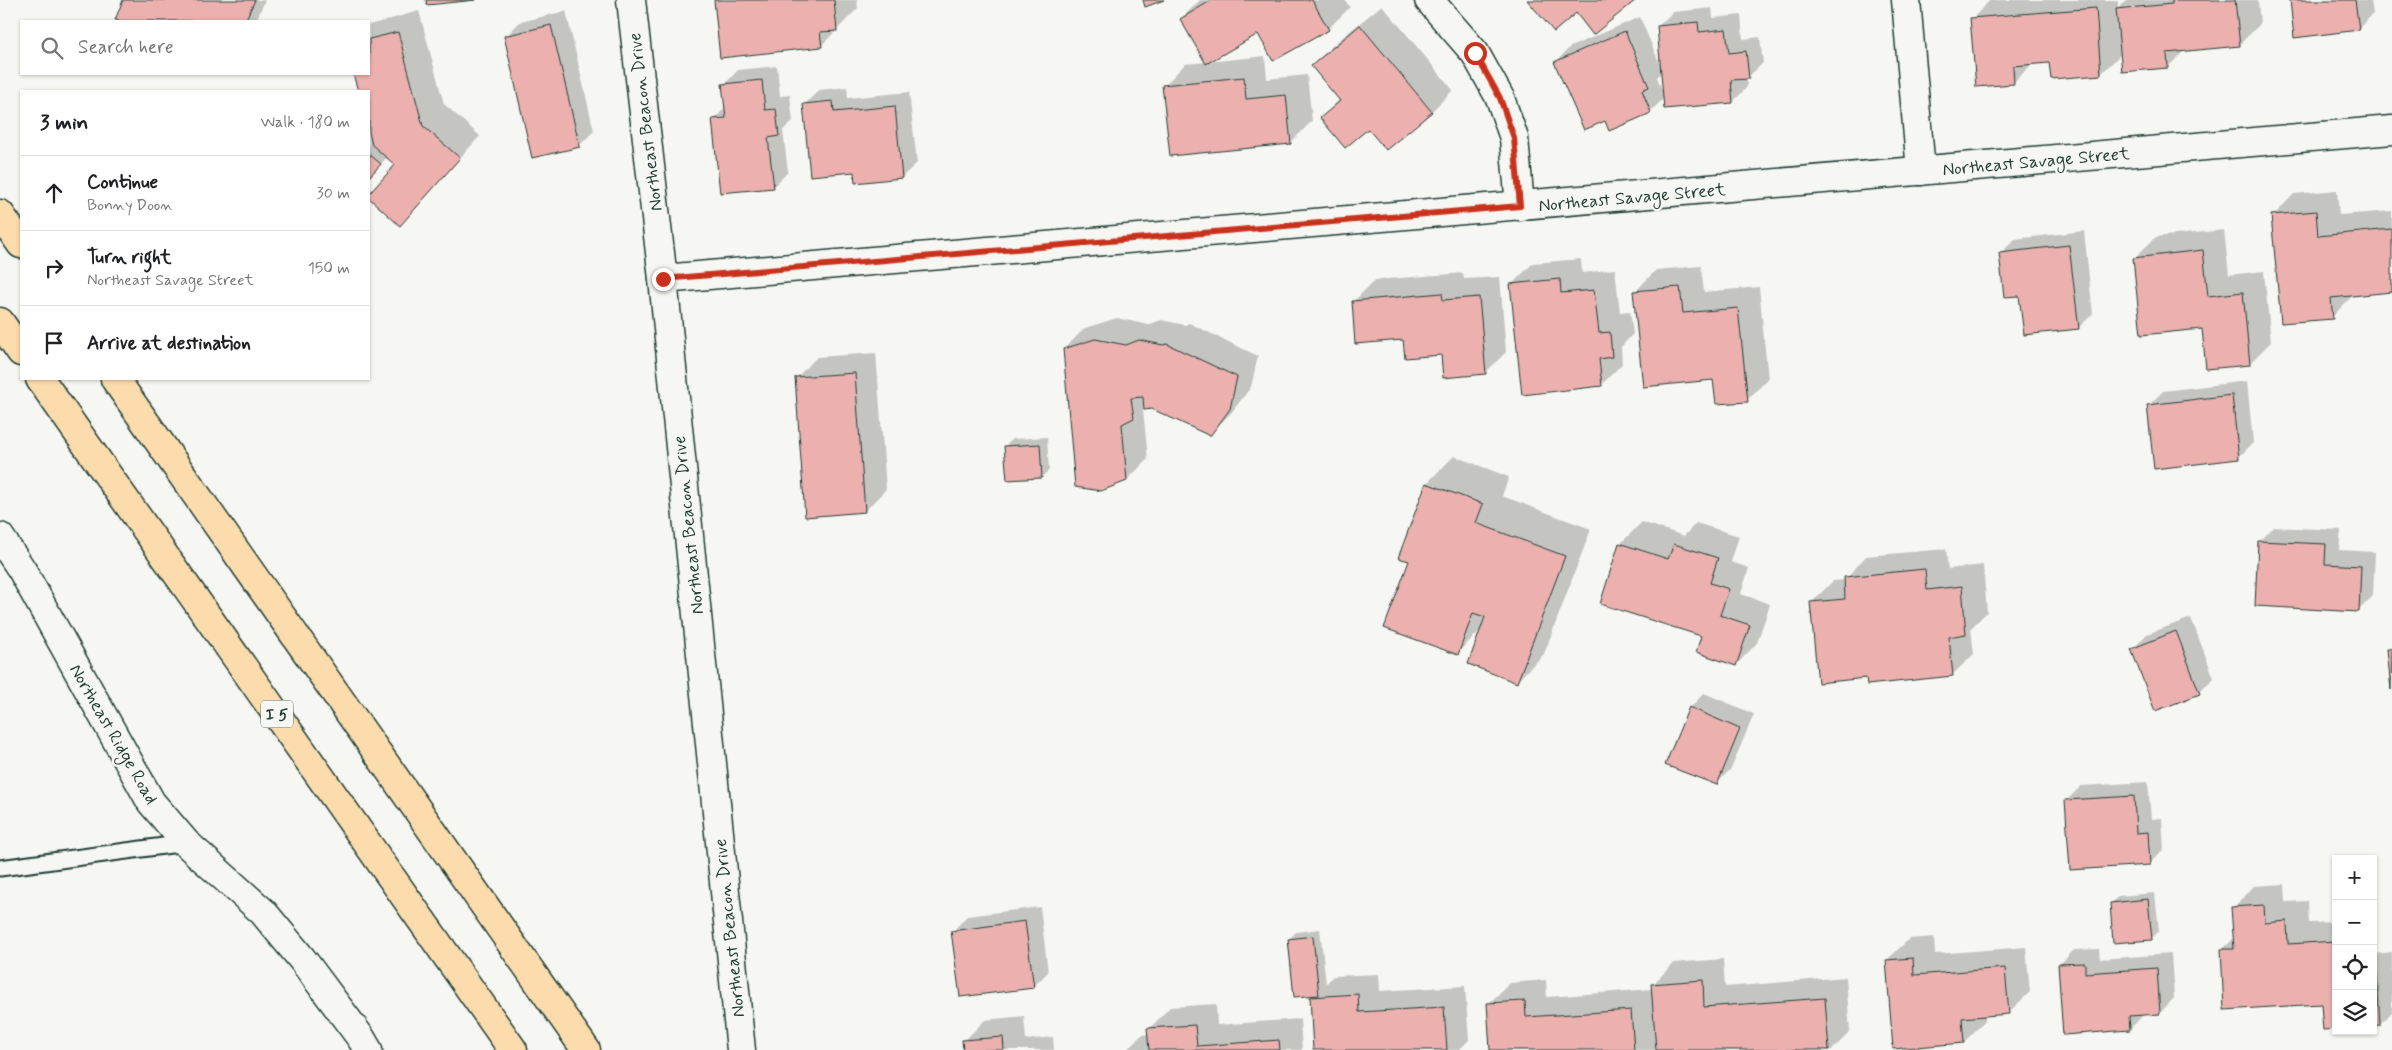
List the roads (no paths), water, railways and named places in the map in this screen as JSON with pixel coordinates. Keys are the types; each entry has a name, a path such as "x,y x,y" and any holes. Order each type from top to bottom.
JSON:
{"highway":[{"path":"0,214 20,243"},
{"path":"0,322 20,351"},
{"name":"I 5","path":"41,380 513,1050"},
{"path":"116,380 586,1050"}],"street":[{"name":"Northeast Beacon Drive","path":"632,0 663,279 742,1050"},
{"path":"1430,0 1475,53 1500,98 1514,138 1520,206"},
{"path":"1906,0 1921,171"},
{"name":"Northeast Savage Street","path":"663,279 2392,130"},
{"name":"Northeast Ridge Road","path":"0,537 26,579 151,802 186,843 263,912 302,959 368,1050"}],"lane":[{"path":"0,868 186,843"}]}
